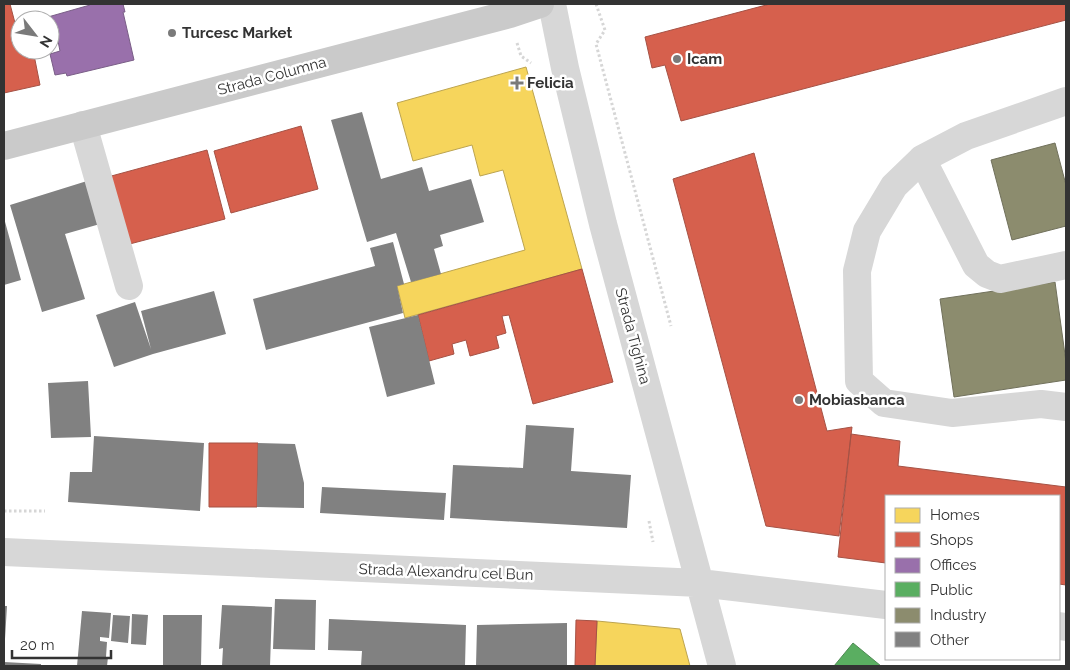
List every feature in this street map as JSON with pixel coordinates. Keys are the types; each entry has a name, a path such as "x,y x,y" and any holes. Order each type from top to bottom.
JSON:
{"main road":[{"name":"Strada Columna","path":"4,146 510,14 540,4"}],"street":[{"name":"Strada Tighina","path":"552,4 565,68 603,224 722,666"},
{"path":"1066,100 966,136 922,159 894,186 867,231 857,271 859,381 884,404 952,413 1041,404 1066,407"},
{"path":"83,125 129,286"},
{"path":"922,159 976,265 987,274 1000,279 1066,266"},
{"name":"Strada Alexandru cel Bun","path":"4,552 700,583 885,605"}],"path":[{"path":"596,4 605,30 596,44 671,326"},
{"path":"4,511 45,511"}],"building: Homes":[{"path":"526,67 582,269 405,318 397,286 525,250 503,170 480,176 472,145 413,161 397,103"},
{"path":"597,621 680,629 690,666 595,666"}],"building: Shops":[{"path":"4,4 10,4 12,10 10,10 10,60 35,60 40,85 4,93"},
{"path":"770,4 1066,4 1066,20 681,121 665,65 652,68 645,37"},
{"path":"301,126 318,189 231,213 214,151"},
{"path":"207,150 225,219 122,246 104,178"},
{"path":"754,153 827,431 852,427 839,536 766,526 673,179"},
{"path":"582,269 613,382 533,404 509,315 502,316 506,333 496,336 499,348 470,356 466,340 452,344 454,354 429,361 418,315"},
{"path":"851,434 900,441 898,466 1066,487 1066,585 1060,584 1060,495 885,495 885,563 838,557"},
{"path":"209,443 258,443 257,507 209,507"},
{"path":"576,620 597,621 595,666 575,666"}],"building: Offices":[{"path":"123,4 125,12 123,12 134,60 67,76 66,73 55,75 51,60 60,60 60,14 90,5"}],"building: Public":[{"path":"853,643 881,666 834,666"}],"building: Industry":[{"path":"1055,143 1066,185 1066,226 1012,240 991,160"},
{"path":"1055,282 1066,362 1066,380 954,397 940,299"}],"building: Other":[{"path":"362,112 381,179 422,167 429,191 471,179 484,222 440,235 443,246 434,249 441,274 411,282 396,233 367,242 331,120"},
{"path":"87,181 100,224 65,234 85,299 42,312 10,205"},
{"path":"4,218 21,280 4,285"},
{"path":"393,242 404,284 397,286 403,313 266,350 253,299 375,266 370,248"},
{"path":"214,291 226,334 114,367 96,315 135,302 151,349 141,311"},
{"path":"418,315 435,384 387,397 369,327"},
{"path":"88,381 91,437 51,438 48,383"},
{"path":"526,425 574,428 571,471 631,475 627,528 450,518 453,465 523,468"},
{"path":"94,436 204,443 200,511 68,502 70,472 92,472"},
{"path":"258,443 295,444 304,483 304,508 257,507"},
{"path":"322,487 446,493 444,520 320,513"},
{"path":"275,599 316,600 315,650 273,649"},
{"path":"222,605 272,607 270,666 222,666 223,648 219,649"},
{"path":"4,606 7,606 5,639 4,639"},
{"path":"82,611 111,613 109,638 100,637 100,641 107,642 107,666 77,666"},
{"path":"132,614 148,615 146,645 131,644"},
{"path":"113,615 130,616 128,643 111,641"},
{"path":"163,615 202,615 201,666 163,666"},
{"path":"329,619 466,625 465,666 361,666 362,651 328,650"},
{"path":"567,623 567,666 476,666 477,625"},
{"path":"4,662 41,664 41,666 4,666"}],"place":[{"name":"Turcesc Market","path":"172,33"},
{"name":"Icam","path":"677,59"},
{"name":"Felicia","path":"517,83"},
{"name":"Mobiasbanca","path":"799,400"}]}
